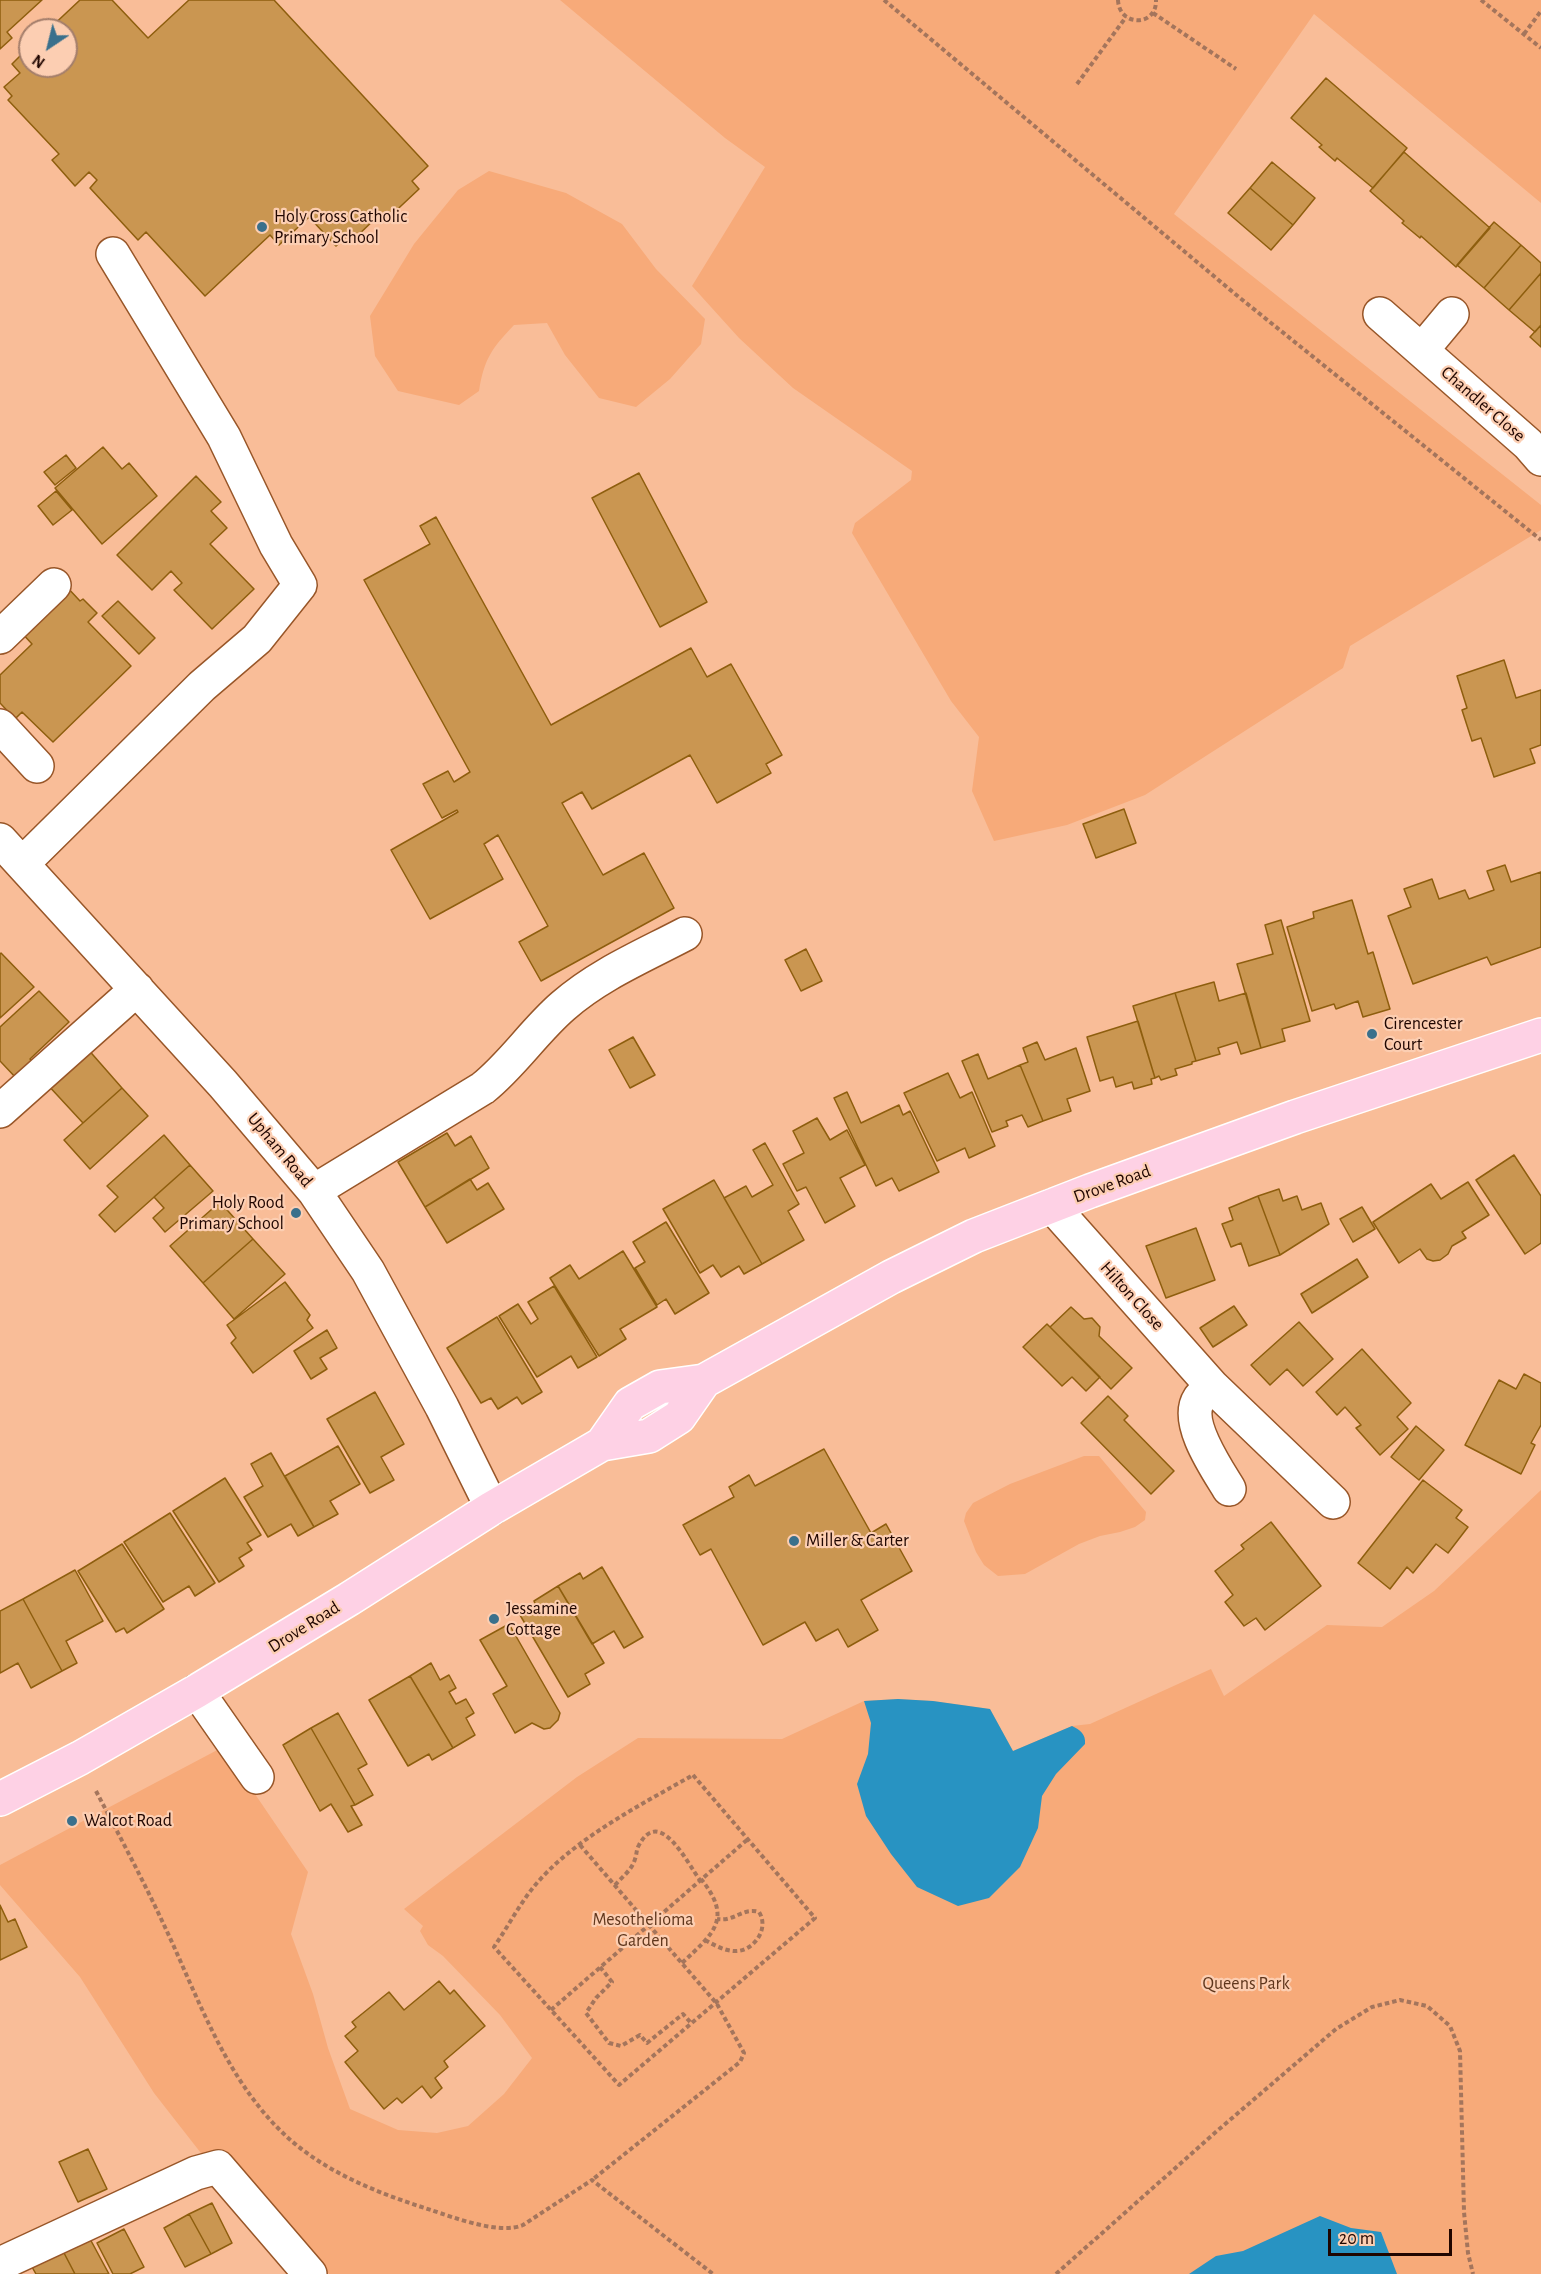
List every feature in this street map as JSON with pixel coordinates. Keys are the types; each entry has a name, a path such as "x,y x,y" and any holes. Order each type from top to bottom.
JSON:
{"main road":[{"name":"Drove Road","path":"0,1799 80,1758 197,1691 349,1599 492,1508 602,1444 649,1436 679,1417 704,1381 928,1258 974,1236 1052,1206 1295,1118 1541,1035"}],"street":[{"path":"22,864 202,686 257,639 300,585 276,545 240,468 198,392 113,254"},
{"name":"Chandler Close","path":"1380,314 1528,444 1541,459"},
{"path":"1422,350 1452,314"},
{"path":"0,637 54,585"},
{"path":"0,726 37,766"},
{"name":"Upham Road","path":"0,840 266,1132 315,1191 368,1271 442,1407 492,1508"},
{"path":"315,1191 483,1088 502,1073 562,1006 596,981 685,934"},
{"path":"0,1111 137,989"},
{"name":"Hilton Close","path":"1052,1206 1212,1386 1333,1502"},
{"path":"1212,1386 1198,1401 1194,1419 1202,1441 1229,1489"},
{"path":"197,1691 257,1777"},
{"path":"0,2264 196,2173 218,2167 310,2274"}],"path":[{"path":"884,0 1240,298 1541,540"},
{"path":"1118,0 1120,10 1134,21 1141,21 1153,13 1156,0"},
{"path":"1481,0 1541,48"},
{"path":"1524,34 1541,11"},
{"path":"1153,13 1236,69"},
{"path":"1077,84 1126,17"},
{"path":"80,1758 164,1923 229,2065 245,2091 288,2139 338,2173 388,2197 455,2218 495,2227 515,2229 524,2225 592,2180 743,2058 744,2053 740,2044 717,2004 580,1845"},
{"path":"693,1775 748,1839 815,1918 717,2004 619,2085 494,1947 533,1888 580,1845 595,1833 693,1775"},
{"path":"615,1884 632,1867 640,1842 646,1836 654,1832 662,1832 670,1838 713,1894 718,1905 717,1919 705,1941 682,1964"},
{"path":"551,2010 748,1839"},
{"path":"705,1941 720,1948 740,1951 756,1941 762,1932 764,1923 759,1912 753,1910 732,1919 717,1919"},
{"path":"599,1967 612,1982 596,1998 586,2013 609,2043 621,2046 640,2035 647,2043 683,2014 692,2024"},
{"path":"1056,2274 1336,2029 1372,2007 1400,2000 1427,2006 1450,2026 1460,2051 1464,2212 1468,2253 1473,2274"},
{"path":"592,2180 713,2274"}],"green space":[{"path":"560,0 1541,0 1541,203 1314,14 1174,214 1541,505 1541,530 1350,646 1343,668 1145,795 1067,825 994,841 972,791 979,737 951,701 852,533 855,523 911,480 912,471 793,388 739,338 692,286 765,167 725,138"},
{"path":"489,171 566,193 622,224 656,269 705,319 701,344 670,379 636,407 599,398 565,355 547,323 514,325 486,362 479,391 459,405 398,391 375,356 370,316 414,244 458,190"},
{"path":"1084,1456 1099,1456 1146,1512 1145,1520 1135,1527 1079,1544 1025,1574 998,1576 984,1565 976,1552 964,1521 973,1503 1010,1484"},
{"name":"Queens Park","path":"1541,1490 1541,2274 329,2274 294,2232 204,2157 154,2093 80,1977 0,1885 0,1865 223,1747 308,1872 291,1934 350,2109 398,2130 437,2133 468,2126 504,2094 532,2058 500,2015 443,1956 428,1945 420,1931 423,1926 404,1909 577,1777 638,1738 782,1739 864,1701 898,1699 990,1709 1013,1751 1072,1726 1090,1724 1211,1669 1224,1696 1327,1625 1382,1627 1434,1591"}],"water":[{"path":"898,1699 990,1709 1013,1751 1072,1726 1083,1735 1085,1744 1056,1774 1042,1796 1038,1828 1020,1867 989,1898 958,1906 917,1887 891,1854 866,1816 857,1784 868,1754 871,1723 864,1701"},
{"path":"1320,2216 1351,2228 1381,2232 1397,2274 1189,2274 1216,2256 1243,2251"}],"building":[{"path":"0,0 42,0 22,18 18,18 18,22 7,32 12,38 0,49"},
{"path":"80,0 112,0 148,38 189,0 274,0 428,166 412,181 419,189 385,221 379,215 353,240 348,235 336,246 309,217 279,245 270,235 205,296 146,232 138,240 90,188 97,180 89,172 75,186 52,160 59,154 8,100 12,96 4,87 18,75 18,78 78,78 78,18 61,18"},
{"path":"18,58 18,71 12,64"},
{"path":"1326,78 1407,148 1373,188 1337,158 1335,161 1319,147 1322,145 1291,118"},
{"path":"1404,152 1490,228 1456,267 1421,236 1420,238 1402,223 1404,221 1370,191"},
{"path":"1272,162 1315,198 1293,225 1250,188"},
{"path":"1250,188 1293,225 1271,250 1228,213"},
{"path":"1494,222 1521,245 1484,288 1457,265"},
{"path":"1521,245 1541,263 1541,273 1509,310 1484,288"},
{"path":"1541,273 1541,325 1535,332 1509,310"},
{"path":"1541,325 1541,347 1530,337"},
{"path":"103,447 122,469 129,463 157,496 102,544 55,488"},
{"path":"66,455 76,468 55,485 44,472"},
{"path":"639,473 707,602 660,627 592,498"},
{"path":"196,476 221,502 211,511 227,528 210,544 254,589 212,629 174,590 182,583 171,571 152,590 117,555"},
{"path":"56,491 72,510 53,525 38,506"},
{"path":"436,517 551,725 691,648 707,677 731,664 782,755 766,764 771,773 717,803 690,755 592,809 582,792 562,803 603,875 644,853 674,908 541,981 519,942 548,926 498,835 484,844 503,879 430,919 391,850 458,812 457,810 442,818 423,784 448,771 454,782 470,772 364,580 430,544 420,526"},
{"path":"66,586 80,601 83,599 97,613 88,622 131,666 53,742 22,712 15,719 0,703 0,675 32,644 20,631"},
{"path":"118,601 155,638 139,654 102,616"},
{"path":"1504,660 1516,698 1541,690 1541,745 1530,749 1535,763 1494,777 1481,738 1472,741 1462,710 1467,708 1457,676"},
{"path":"1124,809 1136,843 1096,858 1083,824"},
{"path":"1505,865 1511,882 1541,872 1541,947 1491,965 1487,957 1413,984 1388,916 1411,907 1404,889 1432,879 1439,899 1465,890 1469,899 1494,890 1487,871"},
{"path":"1352,900 1368,954 1373,952 1390,1009 1363,1017 1358,1001 1336,1009 1334,1004 1312,1011 1287,927 1314,918 1313,912"},
{"path":"1281,920 1310,1021 1282,1029 1285,1041 1261,1048 1237,964 1273,954 1265,925"},
{"path":"806,949 822,981 801,991 785,960"},
{"path":"0,954 34,987 0,1018"},
{"path":"1214,982 1219,1001 1246,993 1261,1048 1241,1054 1237,1042 1218,1048 1220,1054 1196,1061 1175,993"},
{"path":"39,991 69,1022 30,1059 34,1063 17,1079 0,1061 0,1027"},
{"path":"1175,993 1196,1061 1175,1069 1177,1075 1161,1080 1159,1076 1155,1078 1133,1006"},
{"path":"1138,1021 1155,1078 1151,1079 1152,1084 1134,1089 1132,1082 1116,1087 1113,1077 1100,1081 1087,1037"},
{"path":"633,1037 655,1075 630,1088 609,1050"},
{"path":"1037,1042 1045,1060 1076,1048 1090,1091 1067,1099 1071,1111 1043,1121 1020,1065 1028,1062 1023,1048"},
{"path":"86,1047 122,1088 83,1123 46,1083"},
{"path":"978,1054 988,1079 1020,1065 1043,1121 1028,1127 1022,1115 1006,1121 1008,1126 992,1132 962,1061"},
{"path":"948,1073 960,1098 972,1092 995,1146 969,1158 965,1148 937,1161 904,1093"},
{"path":"122,1088 148,1116 90,1169 64,1140"},
{"path":"847,1092 861,1123 899,1105 903,1115 910,1111 939,1172 899,1191 892,1178 876,1186 834,1098"},
{"path":"817,1118 830,1140 847,1130 865,1165 840,1178 855,1206 825,1223 806,1187 797,1191 783,1164 804,1153 793,1131"},
{"path":"447,1133 455,1146 471,1136 489,1168 425,1207 398,1162"},
{"path":"164,1135 190,1165 115,1232 99,1215 118,1197 107,1186"},
{"path":"765,1143 799,1204 788,1211 804,1240 762,1264 724,1198 746,1186 752,1197 773,1185 753,1150"},
{"path":"1514,1155 1541,1196 1541,1243 1525,1254 1476,1180"},
{"path":"190,1165 213,1191 165,1232 153,1218 164,1208 154,1197"},
{"path":"470,1179 477,1190 488,1183 504,1209 447,1243 425,1207"},
{"path":"714,1180 762,1264 744,1274 739,1266 721,1277 713,1265 700,1273 663,1209"},
{"path":"1468,1182 1489,1215 1462,1232 1466,1238 1452,1246 1448,1254 1440,1260 1427,1259 1420,1249 1399,1263 1373,1222 1431,1184 1441,1199"},
{"path":"1279,1189 1283,1201 1297,1196 1302,1210 1321,1203 1329,1224 1280,1255 1258,1196"},
{"path":"1258,1196 1280,1255 1249,1266 1241,1243 1231,1247 1222,1224 1233,1220 1229,1208"},
{"path":"220,1202 253,1239 203,1283 170,1246"},
{"path":"1362,1207 1375,1229 1353,1242 1340,1219"},
{"path":"666,1222 709,1293 675,1314 666,1299 657,1305 635,1268 645,1262 633,1242"},
{"path":"1196,1228 1215,1280 1166,1298 1146,1246"},
{"path":"253,1239 285,1274 234,1319 203,1283"},
{"path":"623,1251 657,1307 620,1329 626,1339 599,1356 550,1278 570,1265 579,1279"},
{"path":"1357,1259 1368,1277 1312,1313 1301,1294"},
{"path":"285,1282 310,1315 307,1320 313,1328 253,1373 231,1343 236,1338 227,1325"},
{"path":"554,1286 597,1357 578,1368 571,1356 537,1377 499,1316 518,1304 531,1324 538,1319 528,1302"},
{"path":"1234,1306 1247,1325 1213,1347 1200,1328"},
{"path":"1071,1307 1084,1319 1092,1318 1100,1327 1099,1336 1132,1368 1111,1389 1050,1327"},
{"path":"497,1317 542,1392 522,1404 517,1397 498,1409 491,1398 481,1403 447,1348"},
{"path":"1299,1322 1333,1359 1303,1386 1287,1369 1270,1385 1251,1365"},
{"path":"1047,1324 1100,1377 1086,1391 1072,1377 1062,1386 1023,1347"},
{"path":"327,1330 337,1348 320,1358 327,1369 311,1379 294,1351"},
{"path":"1362,1349 1411,1403 1397,1417 1408,1429 1380,1455 1356,1428 1361,1425 1345,1407 1337,1415 1316,1392"},
{"path":"1524,1374 1541,1383 1541,1425 1531,1443 1535,1445 1521,1474 1465,1445 1499,1380 1516,1389"},
{"path":"375,1392 404,1444 381,1457 394,1480 370,1493 327,1419"},
{"path":"1108,1396 1128,1416 1124,1420 1174,1471 1151,1494 1081,1423"},
{"path":"1416,1426 1444,1450 1419,1480 1391,1457"},
{"path":"338,1446 360,1484 330,1501 338,1514 314,1527 285,1476"},
{"name":"Miller & Carter","path":"824,1449 871,1533 886,1524 912,1571 861,1600 878,1630 848,1647 838,1629 816,1641 805,1622 763,1645 711,1549 700,1555 683,1525 734,1497 729,1487 749,1475 755,1486"},
{"path":"271,1453 314,1527 298,1536 291,1524 268,1537 244,1497 263,1486 251,1464"},
{"path":"225,1478 261,1535 247,1543 252,1550 239,1558 244,1566 219,1582 173,1511"},
{"path":"1423,1480 1462,1510 1456,1518 1468,1527 1448,1553 1436,1544 1413,1573 1407,1567 1390,1589 1358,1563"},
{"path":"170,1513 215,1583 195,1596 189,1586 163,1602 124,1542"},
{"path":"1271,1522 1321,1586 1265,1630 1256,1618 1244,1626 1225,1602 1233,1595 1215,1571 1244,1549 1241,1545"},
{"path":"122,1544 164,1609 127,1633 124,1628 116,1632 78,1571"},
{"path":"602,1567 643,1637 624,1648 614,1631 592,1644 558,1586 580,1573 583,1579"},
{"path":"75,1570 103,1621 66,1641 77,1663 62,1671 23,1599"},
{"path":"558,1586 604,1663 585,1674 590,1684 568,1697 520,1615 536,1606 534,1601"},
{"path":"23,1599 62,1671 31,1688 18,1663 0,1673 0,1611"},
{"path":"509,1624 560,1713 558,1720 550,1728 544,1729 532,1723 515,1733 493,1694 507,1686 480,1640"},
{"path":"431,1663 440,1680 449,1675 456,1688 449,1692 456,1704 466,1699 474,1713 466,1718 475,1735 453,1748 410,1676"},
{"path":"410,1676 453,1748 432,1760 429,1754 408,1766 369,1700"},
{"path":"338,1713 367,1764 358,1769 373,1795 355,1805 311,1728"},
{"path":"311,1728 355,1805 351,1806 362,1825 348,1832 331,1804 320,1811 283,1745"},
{"path":"0,1905 8,1922 15,1919 27,1947 0,1960"},
{"path":"439,1981 450,1994 454,1990 485,2026 444,2061 448,2067 435,2078 442,2088 431,2098 422,2086 402,2103 397,2098 384,2109 345,2062 358,2051 345,2036 356,2027 352,2022 389,1992 404,2010"},
{"path":"88,2149 107,2189 78,2202 59,2162"},
{"path":"212,2203 232,2243 211,2254 189,2214"},
{"path":"189,2214 211,2254 185,2267 164,2228"},
{"path":"124,2229 144,2267 130,2274 113,2274 97,2243"},
{"path":"89,2237 109,2274 75,2274 63,2251"},
{"path":"63,2251 75,2274 36,2274 32,2267"}],"place":[{"name":"Holy Cross Catholic Primary School","path":"262,227"},
{"name":"Cirencester Court","path":"1372,1034"},
{"name":"Holy Rood Primary School","path":"296,1213"},
{"name":"Miller & Carter","path":"794,1541"},
{"name":"Jessamine Cottage","path":"494,1619"},
{"name":"Walcot Road","path":"72,1821"}],"park label":[{"name":"Mesothelioma Garden","path":"643,1930"}]}
